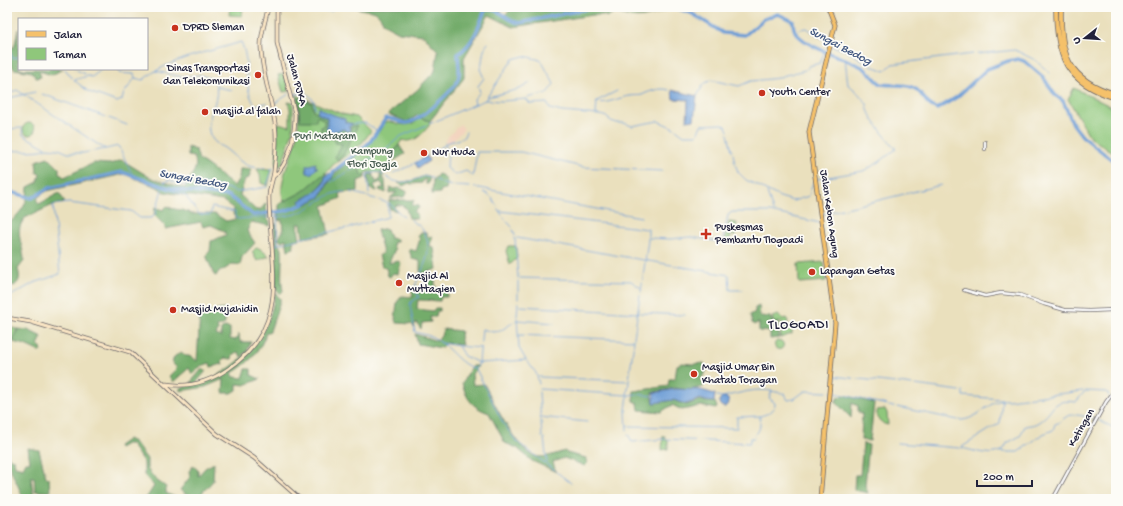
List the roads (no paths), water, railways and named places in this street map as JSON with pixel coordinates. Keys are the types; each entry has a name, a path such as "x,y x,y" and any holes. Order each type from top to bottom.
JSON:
{"highway":[{"path":"1059,7 1059,40 1068,65 1088,86 1116,95"},
{"path":"1062,29 1066,54 1078,72 1096,85 1116,95"}],"main road":[{"path":"166,384 182,386 203,382 222,373 242,358 258,338 272,306 274,293 269,199 273,177 275,124 261,48 264,22 268,7"},
{"name":"Jalan PJKA","path":"273,177 280,170 289,148 295,125 296,114 278,43 277,7"},
{"name":"Jalan Kebon Agung","path":"820,499 835,324 809,132 835,23 828,7"},
{"path":"7,318 31,322 130,352 166,384 217,434 256,459 300,499"},
{"path":"176,394 182,386"}],"street":[{"path":"1059,7 1062,29"},
{"path":"985,142 985,149"},
{"path":"964,290 985,296 1001,293 1020,295 1065,310 1113,310"},
{"name":"Ketingan","path":"1053,499 1106,402 1116,389"}],"water":[{"path":"672,90 697,96 694,120 687,121 688,100 673,99"},
{"path":"319,107 326,112 345,119 345,122 353,124 349,127 350,131 346,131 344,129 327,133 327,118 317,113"},
{"path":"427,156 429,161 418,168 415,163"},
{"path":"316,163 315,167 318,167 311,174 307,173 306,166"},
{"path":"328,173 333,175 332,179 329,181 320,197 302,206 299,201 309,196 321,186 324,183 325,177"},
{"path":"675,389 701,390 715,394 714,402 700,399 686,404 673,400 654,403 654,393"},
{"path":"722,397 726,397 728,398 728,406 722,407 719,404 719,400"}],"waterway":[{"path":"303,7 303,11 332,11"},
{"name":"Sungai Bedog","path":"330,177 334,171 370,142 386,118 405,123 412,121 427,112 450,91 459,77 458,54 472,40 485,10 495,10 519,23 596,7"},
{"name":"Sungai Bedog","path":"614,7 643,12 654,7 660,7"},
{"name":"Sungai Bedog","path":"673,7 691,13 723,33 745,35 764,19 778,14 793,21 796,33 810,44 862,67 881,84 912,87 920,93 929,104 937,109 957,97 987,69 1008,61 1018,59 1024,61 1043,77 1055,95 1063,101 1073,124 1082,136 1116,163"},
{"name":"Sungai Bedog","path":"682,10 697,7"},
{"path":"800,29 807,28 830,44"},
{"path":"101,70 92,77 88,76 74,80 89,92 117,102 122,100 124,93 135,78 143,80 176,61 241,42 246,58 247,82 251,98 255,105 267,103"},
{"path":"475,104 474,99 480,92 478,86 484,78 480,69 483,52 488,43"},
{"path":"7,46 10,47 12,58 18,57"},
{"path":"832,46 845,50 874,67 885,71 892,64 973,54"},
{"path":"977,54 1015,50 1035,60 1050,73"},
{"path":"807,69 809,66 820,63 825,51"},
{"path":"485,100 513,59 524,56 541,60 554,84 547,93 527,98"},
{"path":"817,179 863,171 878,163 896,149 883,134 870,115 867,104 856,91 848,85 845,58"},
{"path":"66,70 72,78"},
{"path":"77,70 85,74"},
{"path":"119,70 119,73 134,74 135,78"},
{"path":"697,96 704,84 711,80 739,86 751,81 779,78 805,70"},
{"path":"156,71 182,77 200,75 213,79 216,87 216,95 210,120 210,136 217,144 226,149 243,163 251,167 272,169"},
{"path":"488,97 520,89 530,83"},
{"path":"217,87 232,90"},
{"path":"596,102 609,102 626,97 641,95 659,89 669,90"},
{"path":"7,94 17,90 100,146 106,149 118,146 120,149"},
{"path":"596,114 597,101 617,91"},
{"path":"9,98 35,92"},
{"path":"293,94 307,93 314,101 315,108 318,110"},
{"path":"42,94 117,121"},
{"path":"275,103 289,94"},
{"path":"329,179 331,182 382,152 401,136 485,100 502,101 526,99 530,104 547,103 550,109 562,112 605,116 611,121 632,126 658,121 674,128"},
{"path":"119,122 127,125"},
{"path":"353,124 366,123 377,131"},
{"path":"676,129 684,135 697,135 701,125 722,124 726,126 728,131"},
{"path":"8,129 22,128"},
{"path":"22,130 23,135 46,148 59,149 68,153 83,153 105,149"},
{"path":"446,143 463,138 466,132"},
{"path":"728,134 732,151"},
{"path":"445,143 448,152 447,168 455,175 466,171 472,175"},
{"path":"429,154 445,145"},
{"path":"7,151 45,149"},
{"path":"121,151 132,174"},
{"path":"473,176 477,152 521,152 582,167 662,171"},
{"path":"733,154 735,163"},
{"path":"393,173 410,166 427,155"},
{"path":"736,166 738,172 746,180 780,197 793,201 809,196 814,179"},
{"path":"267,185 273,168"},
{"name":"Sungai Bedog","path":"7,191 32,198 49,188 122,172 162,186 184,191 229,196 253,215 285,211 304,204"},
{"path":"369,194 367,174 378,172 384,175"},
{"path":"387,177 391,180 400,182 415,180 424,176 432,178"},
{"path":"434,179 452,186"},
{"path":"165,183 164,182 169,180 185,185 202,183 237,192 267,187"},
{"path":"822,214 941,185"},
{"path":"455,186 470,187"},
{"path":"474,187 641,217"},
{"path":"164,188 185,195 199,214 210,215 212,207 235,212 235,217 238,219 295,214 301,212 325,197 338,192 345,192"},
{"path":"7,298 34,283 60,274 53,205 69,203 131,211 140,218 151,218 155,215 162,189"},
{"path":"350,192 366,196"},
{"path":"484,192 490,196"},
{"path":"767,192 773,211"},
{"path":"368,197 376,199"},
{"path":"492,198 497,206"},
{"path":"379,200 387,203"},
{"path":"348,228 388,217 388,203"},
{"path":"389,203 404,217"},
{"path":"498,209 502,215"},
{"path":"500,211 648,229 648,240 641,292"},
{"path":"721,240 723,239 728,215 732,212 770,212 820,223"},
{"path":"277,217 278,244"},
{"path":"504,218 512,227"},
{"path":"411,220 423,230 427,238 428,246 426,260 414,289 419,297 411,302 410,305 415,332 436,339 465,364 476,369"},
{"path":"274,245 346,228"},
{"path":"513,230 515,235"},
{"path":"649,238 670,239 690,237 721,242"},
{"path":"515,238 518,278"},
{"path":"517,238 729,275 730,290 743,290"},
{"path":"520,278 631,281 641,288"},
{"path":"518,281 518,299"},
{"path":"634,338 640,295"},
{"path":"517,316 518,302"},
{"path":"520,306 638,313"},
{"path":"640,313 685,315"},
{"path":"480,348 458,346 464,356 479,363 526,360 519,348 517,318"},
{"path":"554,323 517,320 500,331 493,332 482,329 479,363 476,369 503,423 516,441 571,483"},
{"path":"519,335 634,340"},
{"path":"629,380 634,341"},
{"path":"441,343 458,346"},
{"path":"527,361 536,373 539,384"},
{"path":"833,376 895,383"},
{"path":"539,377 629,381"},
{"path":"627,395 629,382"},
{"path":"898,383 912,385"},
{"path":"915,385 960,391"},
{"path":"539,389 627,395"},
{"path":"717,396 722,397 745,392 766,390 784,394 788,400 794,399 805,391 827,392"},
{"path":"755,435 759,429 760,416 774,409 775,403 769,398 772,391"},
{"path":"962,447 1000,423 1002,399 963,396 963,391"},
{"path":"960,420 973,417 990,405 1002,400 1083,391"},
{"path":"962,448 988,453 999,452 1004,449 1007,443 1020,436 1025,426 1033,425 1043,419 1057,404 1067,401 1076,402 1085,391 1107,392 1109,396"},
{"path":"539,392 542,437"},
{"path":"831,392 887,405"},
{"path":"629,395 636,394 653,396"},
{"path":"627,430 626,410 628,395"},
{"path":"1110,399 1116,410"},
{"path":"889,406 894,407"},
{"path":"897,407 958,420"},
{"path":"1001,452 1018,452 1043,434 1053,430 1055,424 1069,416 1080,415 1095,419"},
{"path":"627,426 737,428 737,417 760,416"},
{"path":"540,417 587,422"},
{"path":"1098,420 1116,429"},
{"path":"628,434 632,442 664,439 750,443 750,438 754,438"},
{"path":"544,438 547,463"},
{"path":"897,443 960,448"}],"place":[{"name":"DPRD Sleman","path":"175,28"},
{"name":"Dinas Transportasi dan Telekomunikasi","path":"258,75"},
{"name":"Youth Center","path":"762,93"},
{"name":"masjid al falah","path":"205,112"},
{"name":"Nur Huda","path":"424,153"},
{"name":"Puskesmas Pembantu Tlogoadi","path":"706,234"},
{"name":"Lapangan Getas","path":"812,272"},
{"name":"Masjid Al Muttaqien","path":"399,283"},
{"name":"Masjid Mujahidin","path":"173,310"},
{"name":"Masjid Umar Bin Khatab Toragan","path":"694,374"}],"district":[{"name":"TLOGOADI","path":"799,325"}],"park label":[{"name":"Puri Mataram","path":"325,137"},
{"name":"Kampung Flori Jogja","path":"372,158"}]}
